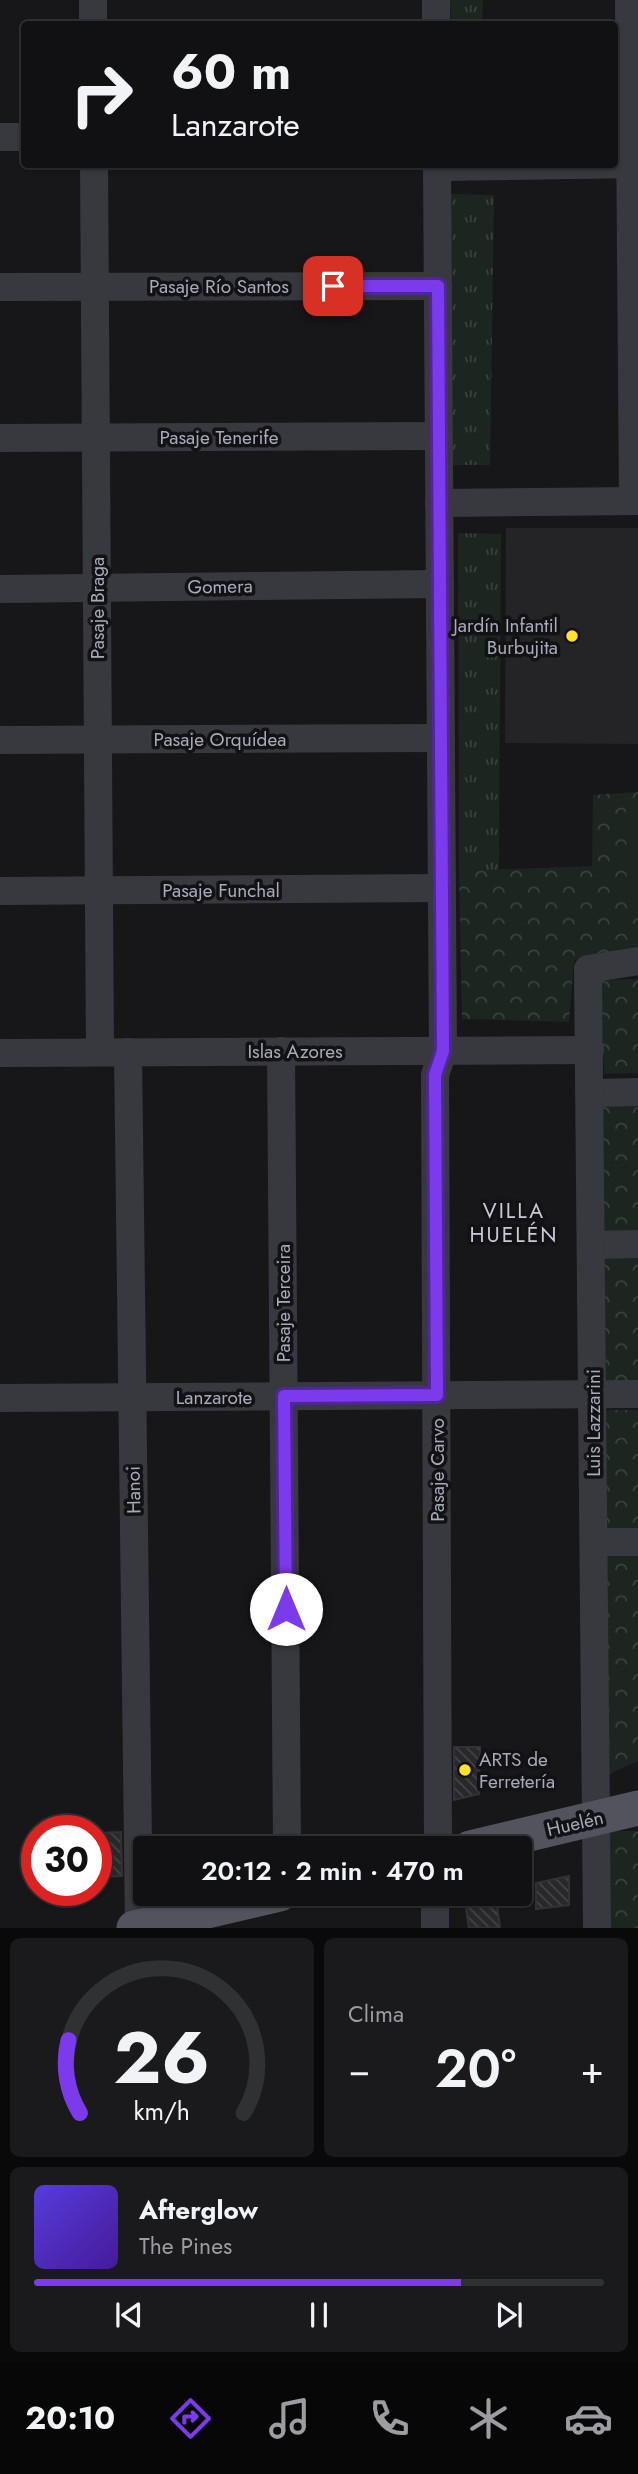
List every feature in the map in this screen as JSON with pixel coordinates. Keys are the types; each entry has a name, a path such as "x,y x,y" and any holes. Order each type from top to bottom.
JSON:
{"main road":[{"name":"Huelén","path":"520,1836 638,1808"},
{"path":"149,1926 231,1906"}],"street":[{"path":"93,0 93,21"},
{"path":"436,0 436,21"},
{"path":"439,502 636,501 634,164 629,0"},
{"path":"0,137 21,137"},
{"name":"Pasaje Braga","path":"94,168 100,1052"},
{"name":"Pasaje Carvo","path":"437,168 443,1051 435,1075 438,1836"},
{"name":"Pasaje Río Santos","path":"0,287 438,286"},
{"name":"Pasaje Tenerife","path":"0,438 438,436"},
{"name":"Gomera","path":"0,589 440,584"},
{"name":"Pasaje Orquídea","path":"0,740 441,738"},
{"name":"Pasaje Funchal","path":"0,891 442,888"},
{"name":"Luis Lazzarini","path":"597,1928 588,969 638,961"},
{"name":"Islas Azores","path":"0,1053 590,1050"},
{"name":"Pasaje Terceira","path":"281,1051 287,1836"},
{"name":"Hanoi","path":"128,1052 132,1397 149,1926"},
{"path":"591,1093 638,1092"},
{"path":"592,1245 638,1244"},
{"name":"Lanzarote","path":"0,1398 638,1394"},
{"path":"594,1542 638,1542"},
{"path":"435,1906 435,1928"}],"shaded area":[{"name":"Jardín Infantil Burbujita","path":"506,528 638,528 638,744 505,743"}],"green space":[{"path":"450,0 483,0 482,21 451,21"},
{"path":"451,194 494,195 490,465 448,465"},
{"path":"458,533 501,534 499,870 459,871"},
{"path":"638,792 638,948 574,960 569,1022 462,1019 459,871 592,866 593,795"},
{"path":"626,800 638,800 638,910 627,910"},
{"path":"638,979 638,1073 604,1074 601,980"},
{"path":"602,1102 638,1103 638,1235 603,1235"},
{"path":"638,1254 638,1385 601,1385 600,1255"},
{"path":"604,1410 638,1410 638,1528 604,1528"},
{"path":"606,1554 638,1554 638,1761 609,1774"},
{"path":"608,1831 638,1831 638,1928 610,1928"}],"building":[{"name":"ARTS de Ferretería","path":"454,1747 480,1747 479,1794 454,1800"},
{"path":"112,1832 121,1832 122,1876 112,1876"},
{"path":"569,1876 569,1905 536,1909 536,1883"},
{"path":"466,1906 497,1906 500,1928 469,1928"}],"place":[{"name":"Jardín Infantil Burbujita","path":"572,636"},
{"name":"ARTS de Ferretería","path":"465,1770"}],"district":[{"name":"VILLA HUELÉN","path":"514,1223"}],"route":[{"path":"286,1609 284,1396 437,1395 435,1075 443,1051 438,286 333,286"}]}
